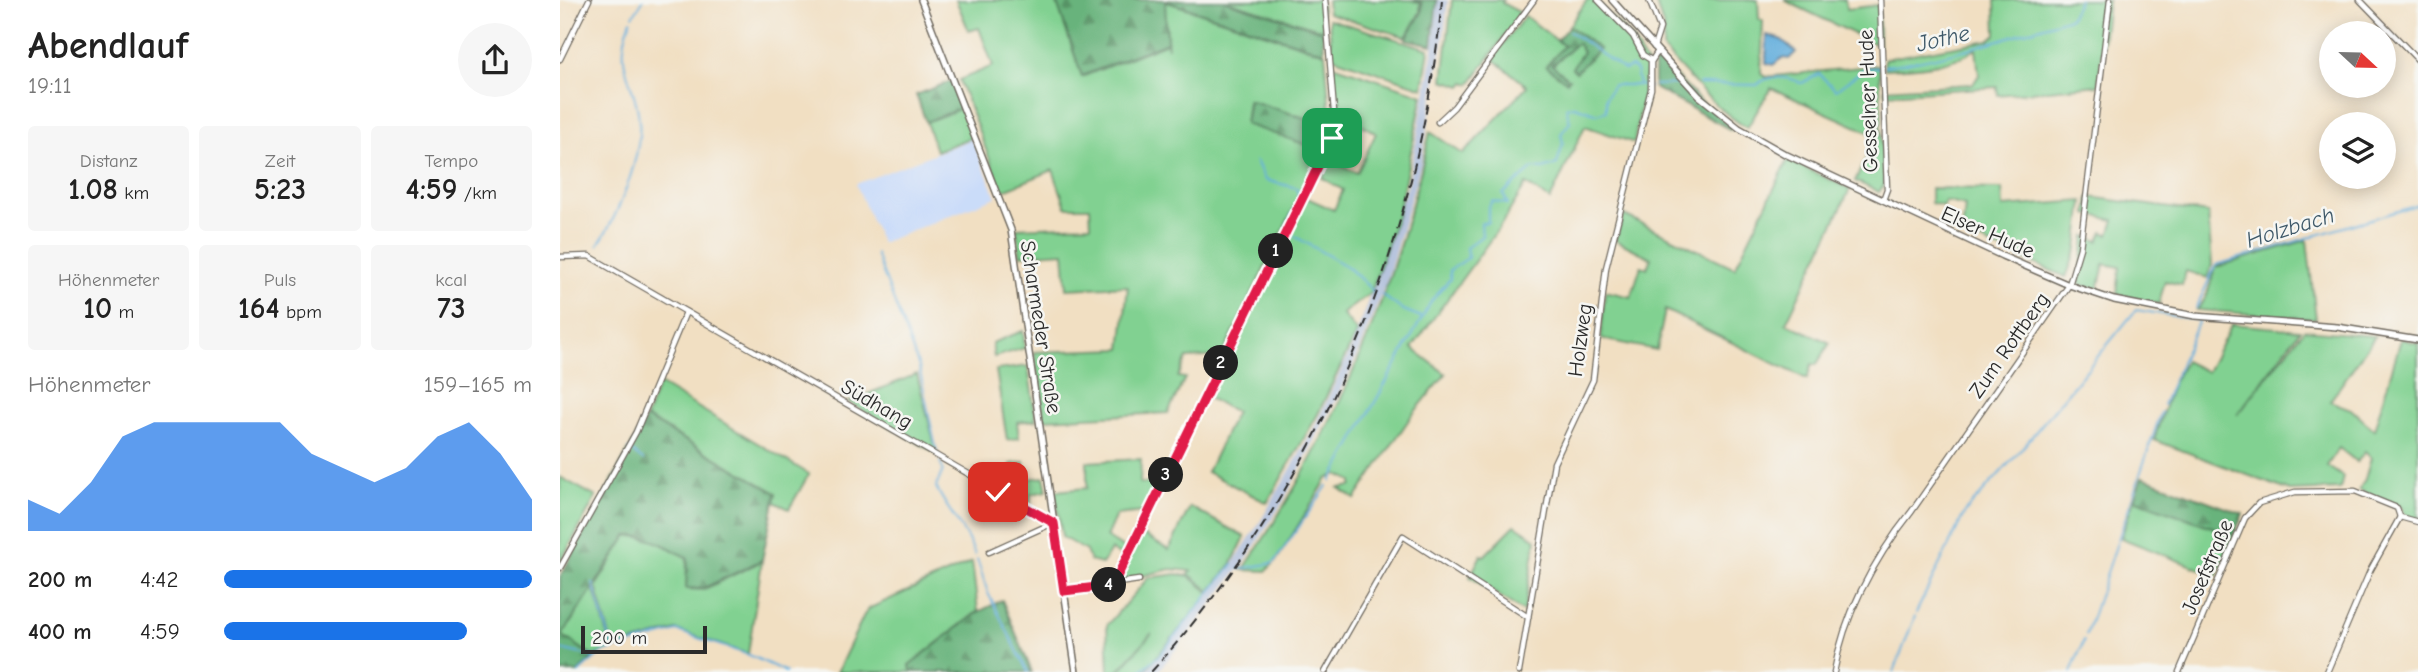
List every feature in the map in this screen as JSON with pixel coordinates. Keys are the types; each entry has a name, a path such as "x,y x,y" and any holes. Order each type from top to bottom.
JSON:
{"street":[{"path":"560,59 589,0"},
{"name":"Scharmeder Straße","path":"921,0 1010,230 1076,672"},
{"path":"1113,585 1332,138 1335,124 1325,0"},
{"path":"1438,122 1454,107 1534,0"},
{"path":"1598,0 1633,36 1643,55 1651,60 1660,28 1649,0"},
{"name":"Elser Hude","path":"1612,0 1699,96 1739,128 1883,200 2069,285 2160,310 2337,327 2418,340"},
{"name":"Gesselner Hude","path":"1880,0 1887,190 1883,200"},
{"name":"Zum Rottberg","path":"1834,672 1846,622 1886,543 1912,511 2069,285 2080,248 2110,0"},
{"path":"2360,0 2418,60"},
{"name":"Holzweg","path":"1519,672 1554,463 1593,380 1606,268 1651,89 1651,60"},
{"name":"Südhang","path":"560,257 589,256 1054,523"},
{"path":"560,568 635,432 686,312"},
{"name":"Josefstraße","path":"2179,672 2245,518 2259,503 2295,492 2349,491 2397,508 2400,517"},
{"path":"2327,672 2370,572 2400,517 2418,523"},
{"path":"989,552 1054,523"},
{"path":"1325,672 1403,536 1528,617"},
{"path":"1064,591 1139,580"}],"shaded area":[{"path":"1438,0 1448,0 1421,163 1386,283 1350,372 1283,502 1246,560 1158,672 1146,672 1226,574 1261,520 1311,434 1352,347 1408,183 1432,58"},
{"path":"972,139 996,197 881,243 856,184"}],"green space":[{"path":"956,0 1056,0 1082,77 1167,43 1168,48 1164,1 1325,53 1331,126 1248,100 1245,124 1322,150 1222,356 1187,358 1178,377 1185,378 1168,413 1044,419 1034,352 1121,349 1128,286 1067,289 1064,252 1020,255 1016,228 1091,225 1090,207 1066,207 1053,170 1002,191 959,80 993,66 979,28 969,31"},
{"path":"1056,0 1222,0 1323,31 1324,52 1165,1 1167,42 1082,76"},
{"path":"1223,0 1321,0 1323,30"},
{"path":"1327,0 1411,0 1420,3 1420,12 1406,37 1328,13"},
{"path":"1414,0 1437,0 1432,45 1406,39 1422,12 1422,3"},
{"path":"1452,0 1503,0 1502,3 1521,13 1470,84 1465,82 1462,86 1443,80"},
{"path":"1587,0 1595,0 1631,37 1648,66 1634,143 1585,126 1550,200 1526,184 1501,225 1412,348 1446,374 1412,415 1355,499 1339,488 1352,486 1352,481 1337,474 1327,479 1276,561 1266,571 1243,570 1306,467 1358,360 1399,249 1430,132 1463,154 1527,86 1492,58 1525,16 1564,46 1546,66 1567,81 1569,79 1552,66 1577,43 1583,52 1572,68 1599,49 1569,26"},
{"path":"1655,0 1758,0 1759,19 1763,21 1761,73 1765,77 1879,65 1882,122 1875,135 1771,88 1747,128 1713,102 1663,49 1664,29"},
{"path":"1784,0 1845,0 1847,9 1879,5 1879,46"},
{"path":"1995,0 2108,0 2098,85 1998,95 1997,87 1886,94 1885,89 1973,84 1979,75 1976,49 1944,63 1920,67 1885,69 1884,59 1989,40 1996,34"},
{"path":"1329,19 1429,49 1423,88 1332,57"},
{"path":"1569,26 1599,49 1576,72 1572,68 1583,52 1577,43 1552,65 1569,79 1567,82 1546,66 1564,46 1557,40"},
{"path":"1659,59 1696,97 1733,128 1731,130 1654,88 1654,64"},
{"path":"1333,65 1423,95 1398,213 1371,293 1342,314 1357,332 1318,414 1267,503 1207,472 1236,412 1206,397 1305,197 1334,210 1343,190 1322,178 1330,161 1357,173 1376,133 1336,111"},
{"path":"951,81 961,108 926,122 916,95"},
{"path":"1249,100 1332,127 1322,150 1245,124"},
{"path":"962,108 973,137 936,151 926,122"},
{"path":"1881,127 1884,185 1879,192 1855,181"},
{"path":"1788,160 1850,189 1786,323 1830,343 1816,365 1812,364 1807,379 1665,310 1657,350 1601,339 1605,291 1631,297 1641,266 1647,268 1651,258 1615,240 1624,215 1735,268"},
{"path":"1931,188 2002,189 2003,207 2083,201 2077,249 2066,277 1962,233 1965,206 1945,201 1943,206 1931,203"},
{"path":"2089,197 2208,213 2212,265 2208,278 2186,271 2182,285 2165,281 2159,304 2117,294 2120,267 2104,264 2098,290 2079,284 2085,236 2099,241 2103,232 2109,235 2114,220 2087,214"},
{"path":"2307,240 2316,319 2197,310 2206,297 2216,267"},
{"path":"2232,324 2300,330 2237,415 2304,330 2375,336 2330,401 2351,409 2374,430 2401,339 2418,343 2418,520 2404,515 2403,508 2359,490 2371,458 2365,452 2357,462 2339,448 2327,466 2343,477 2340,489 2290,491 2154,440 2172,385 2185,361 2207,372"},
{"path":"1023,331 1025,348 994,357 992,343"},
{"path":"1028,366 1036,420 1017,422 1019,438 1007,440 996,370"},
{"path":"917,374 937,454 848,402"},
{"path":"659,384 809,474 789,509 774,502 776,493 646,417"},
{"path":"646,418 776,493 762,560 702,589 686,588 688,558 650,539 627,536 562,635 594,657 578,672 560,672 560,577"},
{"path":"1141,459 1140,483 1157,484 1144,512 1116,515 1106,537 1127,550 1123,557 1111,550 1102,564 1090,561 1086,551 1062,537 1055,491 1087,488 1087,462"},
{"path":"1024,462 1027,479 1044,477 1047,491 1031,494 1030,507 1015,499 1011,464"},
{"path":"560,477 596,497 560,563"},
{"path":"2142,477 2243,514 2234,535 2134,499"},
{"path":"2134,499 2234,535 2217,576 2121,538"},
{"path":"1190,507 1245,537 1232,563 1210,591 1189,574 1191,571 1171,569 1116,582 1140,533 1169,550"},
{"path":"1515,525 1536,539 1524,612 1470,577 1481,555 1484,556"},
{"path":"627,536 651,540 687,558 686,589 703,590 762,561 748,654 676,630 613,648 596,586"},
{"path":"972,562 978,611 909,665 912,672 837,672 864,615 870,608"},
{"path":"1177,574 1189,576 1210,593 1144,672 1118,672 1152,633 1117,672 1109,672 1107,625 1148,578"},
{"path":"593,588 612,648 594,656 562,636"},
{"path":"1002,600 1032,672 913,672 909,665 978,612"}],"water":[{"path":"1767,35 1782,40 1796,52 1789,59 1782,58 1773,65 1766,63"}],"waterway":[{"path":"633,16 643,0"},
{"name":"Jothe","path":"1885,66 1955,52 2070,18 2079,0"},
{"path":"598,245 628,185 637,150 637,105 624,61 626,36 631,20"},
{"path":"1569,31 1624,70 1631,67 1636,71 1639,85 1649,87"},
{"path":"1699,84 1757,85 1767,79 1779,78 1802,83 1819,74 1836,90 1864,69 1880,67"},
{"path":"1655,85 1678,84"},
{"path":"1331,481 1432,300 1450,279 1450,270 1468,258 1466,248 1482,236 1481,223 1488,222 1488,208 1492,201 1508,204 1503,194 1533,168 1543,169 1557,164 1563,143 1561,134 1570,122 1566,107 1575,106 1597,114 1606,111 1606,97 1613,85 1639,85"},
{"path":"1256,161 1265,180 1297,188 1299,200 1285,230"},
{"name":"Holzbach","path":"2196,308 2216,265 2418,205"},
{"path":"1289,233 1348,267 1374,292"},
{"path":"876,254 919,367 937,453"},
{"path":"1382,295 1401,309 1421,317"},
{"path":"1916,613 1965,512 2019,452 2136,310 2199,320 2163,405"},
{"path":"2086,635 2161,412"},
{"path":"629,449 643,460"},
{"path":"940,461 943,470 936,487 975,555"},
{"path":"1239,569 1274,563 1327,486"},
{"path":"977,559 988,593 1028,672"},
{"path":"1139,672 1160,655 1233,564"},
{"path":"593,583 613,649"},
{"path":"1894,672 1915,616"},
{"path":"603,652 677,631 749,655 786,672"},
{"path":"2071,672 2084,640"},
{"path":"560,649 595,657"},
{"path":"579,672 601,653"}],"railway":[{"path":"1151,672 1211,601 1264,524 1310,444 1350,359 1384,272 1410,183 1430,92 1442,0"}],"route":[{"path":"998,492 1054,523 1064,591 1113,585 1332,138"}]}
